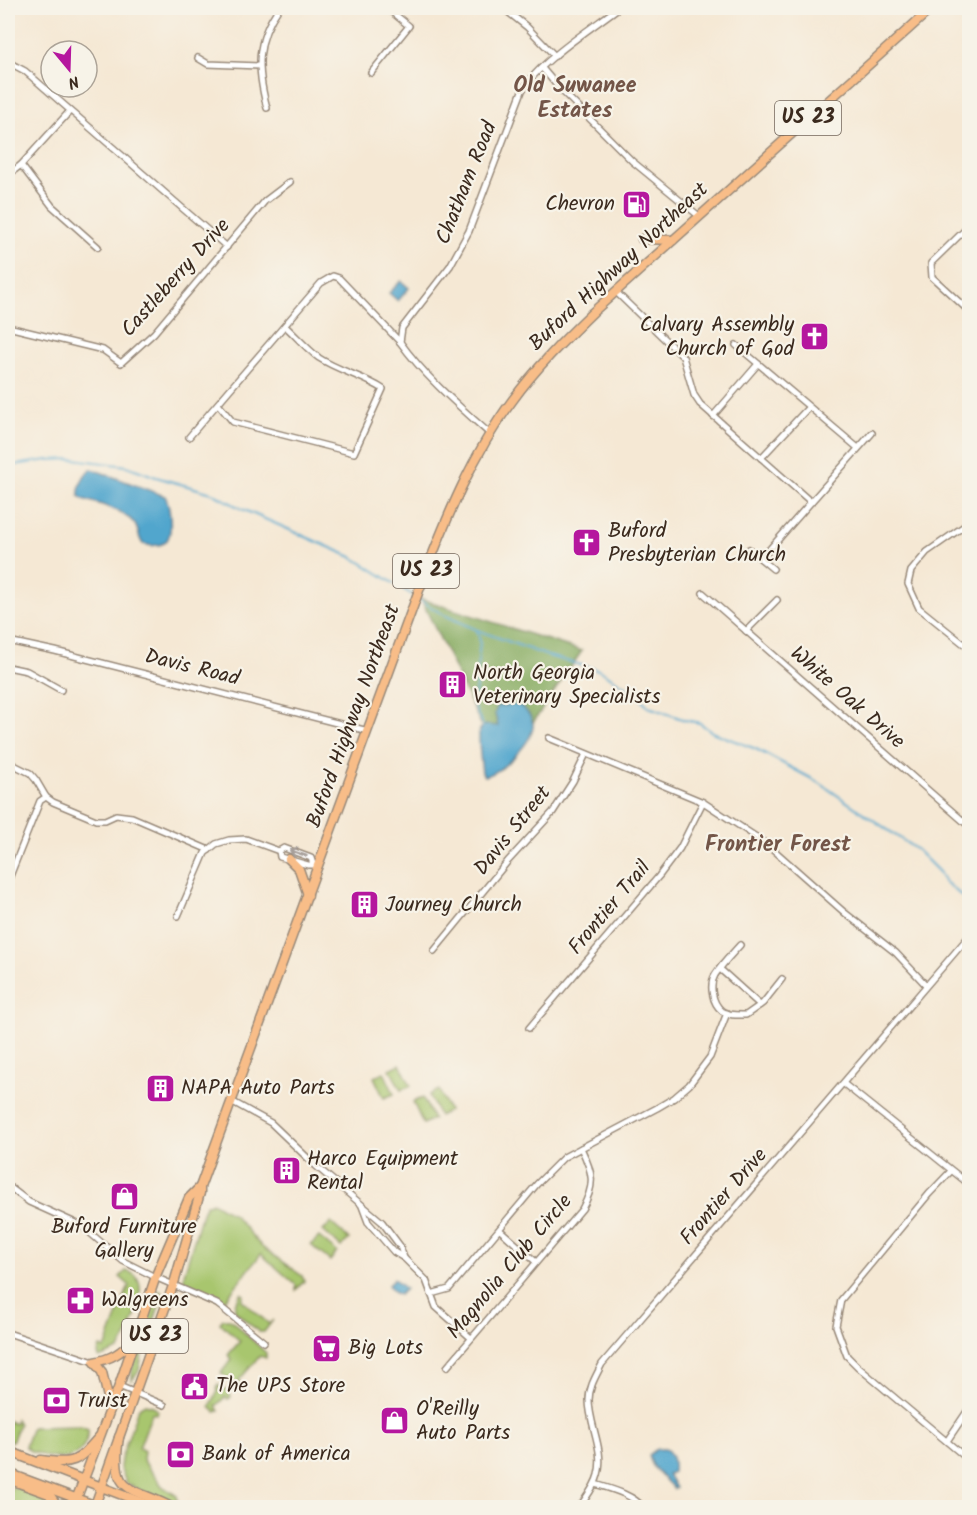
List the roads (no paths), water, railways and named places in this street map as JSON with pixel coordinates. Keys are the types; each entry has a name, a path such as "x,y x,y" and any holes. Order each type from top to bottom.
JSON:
{"main road":[{"name":"Buford Highway Northeast","path":"200,1187 308,896 316,865 446,520 490,434 511,402 546,358 699,216 932,8"},
{"path":"642,239 673,240"},
{"path":"289,859 298,869 308,896"},
{"name":"US 23","path":"84,1480 136,1338 155,1277 189,1198 200,1187"},
{"name":"US 23","path":"8,1473 14,1481 77,1498 97,1507 134,1393 174,1282 198,1203 200,1187"},
{"path":"110,1406 102,1372 94,1362 119,1354 136,1338"},
{"path":"12,1453 54,1462 73,1461 83,1456 99,1437"},
{"path":"119,1437 118,1474 125,1486 173,1508"},
{"path":"12,1453 156,1508"},
{"path":"73,1508 84,1480"},
{"path":"14,1481 49,1494 59,1508"}],"street":[{"path":"267,108 259,66 262,42 268,22 279,8"},
{"path":"371,73 409,26 387,8"},
{"path":"503,8 527,27 555,56"},
{"name":"Chatham Road","path":"400,342 402,328 450,266 469,231 527,82 555,56 618,8"},
{"path":"198,58 208,64 259,66"},
{"path":"8,62 25,71 227,247"},
{"path":"542,68 632,161 699,216"},
{"path":"8,175 21,165 70,111"},
{"path":"21,165 52,206 98,247"},
{"name":"Castleberry Drive","path":"8,327 103,350 121,363 154,333 265,201 290,182"},
{"path":"969,225 931,263 932,278 969,312"},
{"path":"189,436 321,283 333,276 339,278 400,342 434,382 490,434"},
{"path":"616,292 682,357 694,394 700,404 812,502"},
{"path":"218,404 233,422 354,453 383,389 369,380 318,357 285,326"},
{"path":"736,345 858,448"},
{"path":"713,416 758,364"},
{"path":"761,459 809,407"},
{"path":"761,559 872,433"},
{"path":"969,522 927,552 911,571 908,584 919,608 969,649"},
{"path":"749,549 773,569"},
{"name":"White Oak Drive","path":"703,593 969,827"},
{"path":"746,631 777,600"},
{"name":"Davis Road","path":"8,641 368,730"},
{"path":"8,667 27,671 62,690"},
{"path":"549,738 703,802 766,844 845,913 896,953 927,985"},
{"name":"Davis Street","path":"434,951 508,861 553,812 573,782 586,754"},
{"path":"8,762 30,772 46,797 96,820 105,820 116,815 132,817 209,850"},
{"path":"8,881 40,801 46,797"},
{"name":"Frontier Trail","path":"529,1028 659,876 680,848 703,802"},
{"path":"178,916 205,853 216,844 229,840 246,839 279,852 280,856 308,866 316,865 311,858 284,848 279,852"},
{"name":"Frontier Drive","path":"579,1508 595,1484 599,1472 599,1451 589,1399 592,1384 602,1364 844,1084 969,935"},
{"path":"740,945 714,976 712,987 714,999 721,1010 746,1016 760,1005 782,980"},
{"path":"720,969 760,1005"},
{"path":"581,1148 674,1098 689,1084 710,1057 727,1013"},
{"path":"844,1084 969,1185"},
{"path":"233,1102 271,1123 316,1166 382,1222 400,1246 404,1258"},
{"name":"Magnolia Club Circle","path":"431,1294 449,1289 550,1170 564,1157 581,1148 591,1168 592,1188 582,1209 447,1367"},
{"path":"951,1171 929,1194 841,1300 836,1326 847,1356 969,1461"},
{"path":"8,1186 29,1202 82,1226 117,1257 155,1277 174,1282 217,1304 264,1342"},
{"path":"362,1205 368,1222 394,1252 404,1258 426,1280 436,1307 471,1338"},
{"path":"380,1236 389,1230"},
{"path":"500,1230 537,1262"},
{"path":"8,1333 94,1362"},
{"path":"119,1386 164,1405"},
{"path":"946,1441 969,1407"},
{"path":"595,1484 617,1491 644,1508"}],"water":[{"path":"401,281 409,288 398,301 389,293"},
{"path":"92,469 165,496 170,525 167,540 156,545 143,544 136,525 129,518 79,496 82,481 86,473"},
{"path":"518,705 531,717 533,727 531,734 514,757 498,770 484,776 479,749 480,728 486,725 498,726 495,714 497,706"},
{"path":"394,1279 405,1289 399,1295 393,1292 388,1285"},
{"path":"657,1449 665,1449 671,1456 673,1472 668,1474 676,1488 674,1489 653,1465 649,1455"}],"waterway":[{"path":"8,466 74,459 127,466 212,493 242,509 354,558 414,596"},
{"path":"418,599 444,615 477,630 548,656 599,670 633,691 649,707 700,723 712,732 756,749 818,782 917,850 939,872 944,881 970,903"},
{"path":"477,630 480,641 474,707 483,726"}],"place":[{"name":"Chevron","path":"636,204"},
{"name":"Calvary Assembly Church of God","path":"815,337"},
{"name":"Buford Presbyterian Church","path":"587,543"},
{"name":"North Georgia Veterinary Specialists","path":"452,685"},
{"name":"Journey Church","path":"364,905"},
{"name":"NAPA Auto Parts","path":"160,1088"},
{"name":"Harco Equipment Rental","path":"286,1171"},
{"name":"Buford Furniture Gallery","path":"124,1196"},
{"name":"Walgreens","path":"80,1300"},
{"name":"Big Lots","path":"327,1348"},
{"name":"The UPS Store","path":"195,1386"},
{"name":"Truist","path":"56,1401"},
{"name":"O'Reilly Auto Parts","path":"395,1421"},
{"name":"Bank of America","path":"181,1454"}],"district":[{"name":"Old Suwanee Estates","path":"575,98"},
{"name":"Frontier Forest","path":"778,845"}]}
